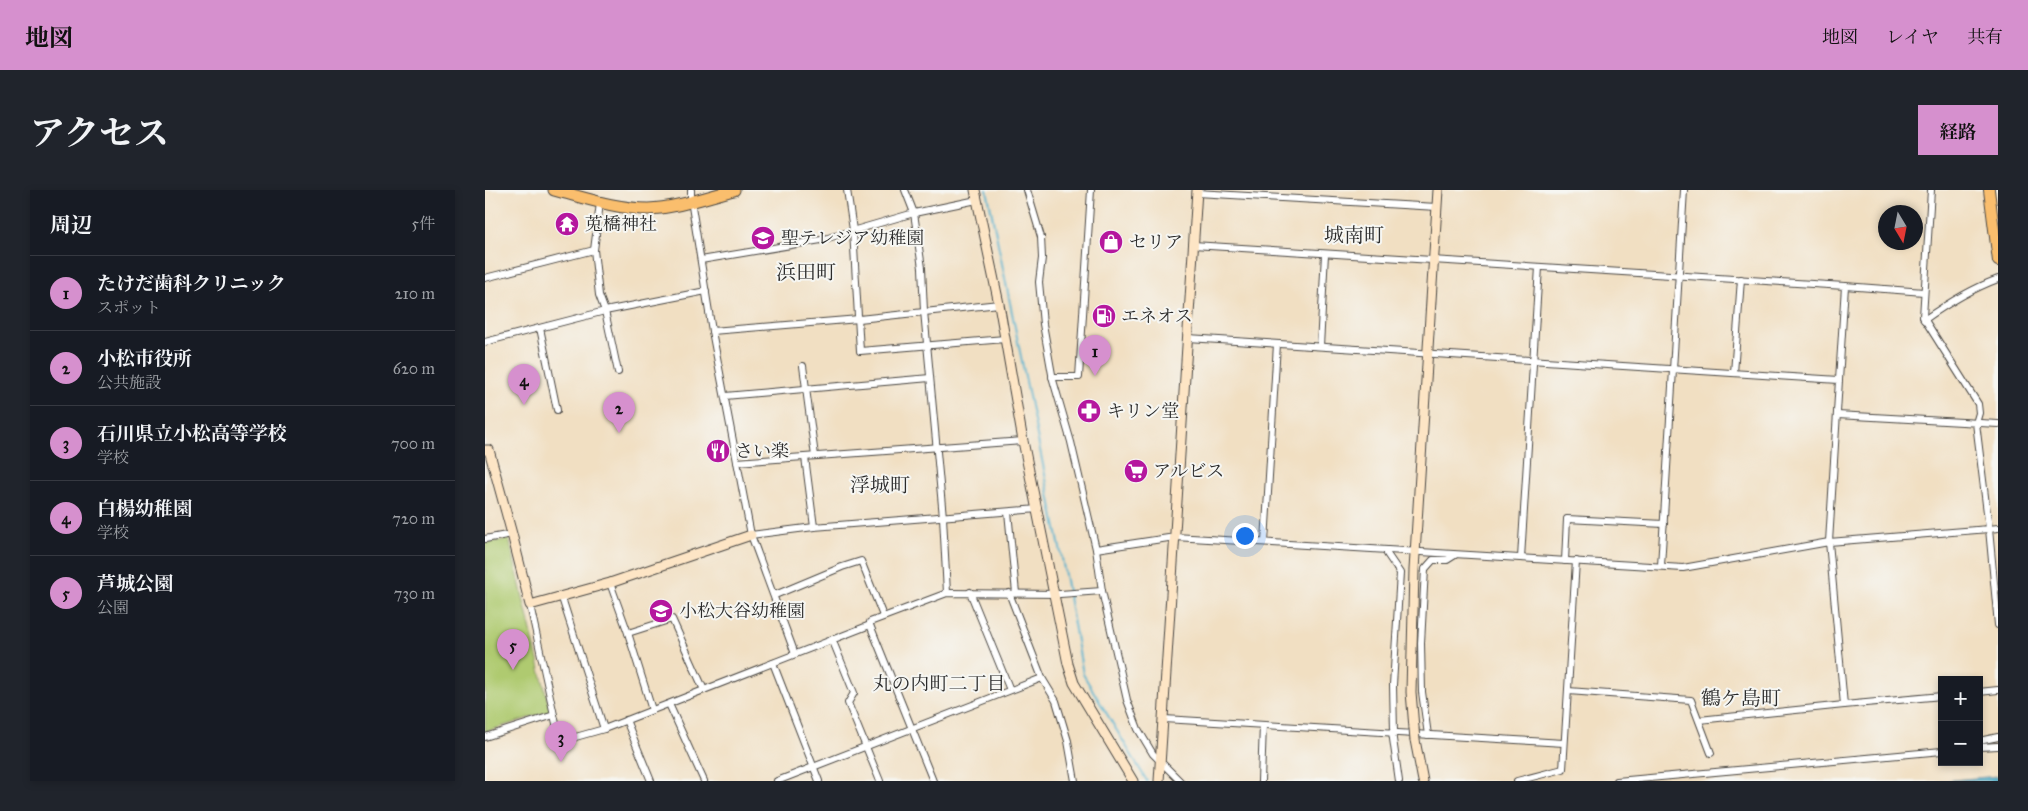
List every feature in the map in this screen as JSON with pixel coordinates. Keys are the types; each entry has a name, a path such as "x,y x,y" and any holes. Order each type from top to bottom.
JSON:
{"highway":[{"path":"554,190 600,203 648,209 675,205 691,195 734,190"}],"main road":[{"path":"1989,190 1998,261"}],"street":[{"path":"847,190 853,230 860,351 1005,339"},
{"path":"905,190 915,213 922,268 924,311 943,517 947,593"},
{"path":"975,190 999,304 1023,441 1057,594 1068,664 1074,682 1133,781"},
{"path":"1027,190 1041,237 1042,258 1039,282 1043,324 1052,377 1071,442 1096,549 1102,591 1127,700 1138,729 1153,754 1180,781"},
{"path":"1052,377 1079,377 1091,190"},
{"path":"1423,781 1415,740 1411,692 1413,570 1416,552 1438,190"},
{"path":"1661,566 1684,190"},
{"path":"1931,190 1923,317 1978,404 1979,413 1976,423 1998,625"},
{"path":"1160,777 1197,191 1437,207"},
{"path":"691,195 712,331 751,535 775,595 795,654"},
{"path":"701,260 799,244 915,213 977,200"},
{"path":"600,203 594,250 599,295 605,311 618,372"},
{"path":"1193,245 1924,292"},
{"path":"485,278 594,250"},
{"path":"1320,346 1325,254"},
{"path":"1521,558 1539,266"},
{"path":"1734,373 1741,279"},
{"path":"1925,320 1970,290 1998,279"},
{"path":"1844,705 1829,542 1845,286"},
{"path":"485,342 605,311 706,291"},
{"path":"712,331 858,319 999,304"},
{"path":"540,328 557,410"},
{"path":"1188,338 1839,380"},
{"path":"1265,542 1277,344"},
{"path":"803,366 815,456"},
{"path":"725,396 930,378"},
{"path":"1837,415 1998,424"},
{"path":"737,462 1023,441"},
{"path":"486,448 513,534 559,736 565,740 604,729 669,704 869,625 870,622 883,616 947,593 1057,594 1102,591"},
{"path":"805,457 813,528"},
{"path":"530,605 562,598 610,583 751,535 1038,509"},
{"path":"1008,512 1013,593 1042,678 1056,701 1068,741 1075,781"},
{"path":"1565,561 1567,519 1664,524"},
{"path":"1096,549 1175,536 1683,568 1829,542 1998,528"},
{"path":"485,539 513,534"},
{"path":"1387,550 1387,554 1400,573 1393,685 1393,732 1399,781"},
{"path":"1428,735 1422,692 1421,653 1425,569 1433,560 1447,560 1456,554"},
{"path":"775,595 861,561 883,616"},
{"path":"1517,781 1563,770 1576,561"},
{"path":"610,583 652,710"},
{"path":"970,592 1010,690"},
{"path":"562,598 604,729"},
{"path":"628,633 672,619 704,690"},
{"path":"869,625 933,781"},
{"path":"832,640 854,693 848,703 880,781"},
{"path":"773,662 819,781"},
{"path":"777,781 815,768 911,728 1042,678"},
{"path":"1983,692 1998,690"},
{"path":"1568,691 1691,700 1711,753"},
{"path":"1699,720 1938,696"},
{"path":"669,704 705,781"},
{"path":"485,737 554,715"},
{"path":"1164,719 1565,743"},
{"path":"626,720 651,781"},
{"path":"1261,781 1263,725"},
{"path":"1983,740 1998,737"},
{"path":"1983,747 1998,746"},
{"path":"1617,781 1938,751"}],"green space":[{"path":"509,539 550,711 485,732 485,543"}],"water":[{"path":"1998,776 1998,781 1941,781"}],"waterway":[{"path":"987,190 1061,553 1083,674 1147,781"}],"place":[{"name":"莵橋神社","path":"567,224"},
{"name":"聖テレジア幼稚園","path":"763,238"},
{"name":"セリア","path":"1111,242"},
{"name":"エネオス","path":"1104,316"},
{"name":"たけだ歯科クリニック","path":"1095,376"},
{"name":"白楊幼稚園","path":"524,405"},
{"name":"キリン堂","path":"1089,411"},
{"name":"小松市役所","path":"619,433"},
{"name":"さい楽","path":"718,451"},
{"name":"アルビス","path":"1136,471"},
{"name":"小松大谷幼稚園","path":"661,611"},
{"name":"芦城公園","path":"513,670"},
{"name":"石川県立小松高等学校","path":"561,762"}],"district":[{"name":"城南町","path":"1354,235"},
{"name":"浜田町","path":"806,272"},
{"name":"浮城町","path":"880,485"},
{"name":"丸の内町二丁目","path":"939,683"},
{"name":"鶴ケ島町","path":"1741,698"}]}
